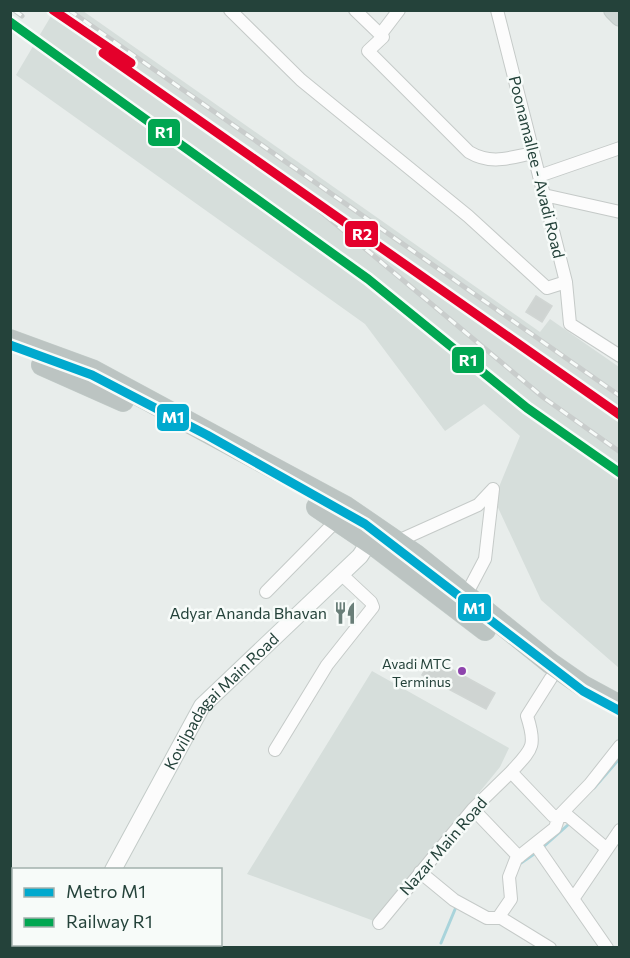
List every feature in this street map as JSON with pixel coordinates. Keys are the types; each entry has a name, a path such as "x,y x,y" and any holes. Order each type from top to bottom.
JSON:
{"highway":[{"path":"10,340 93,370 342,513 369,542 551,678 576,696 620,720"},
{"path":"10,354 114,396 342,513"},
{"path":"369,542 398,541 550,663 583,686 620,706"}],"main road":[{"path":"613,10 620,17"},
{"name":"Kovilpadagai Main Road","path":"113,868 202,706 341,574 369,542"}],"street":[{"path":"355,10 383,37 368,51 468,152 484,160 498,161 533,153"},
{"path":"380,35 399,10"},
{"name":"Poonamallee - Avadi Road","path":"497,10 566,282 570,324 620,356"},
{"path":"233,12 301,80 468,216 547,288 566,282"},
{"path":"539,176 620,148"},
{"path":"544,195 620,212"},
{"path":"398,541 478,504 493,489 485,559 466,595"},
{"path":"266,592 342,513"},
{"path":"275,750 327,665 373,607 371,602 341,574"},
{"name":"Nazar Main Road","path":"379,923 473,808 532,749 534,741 527,716 533,703 551,678"},
{"path":"498,918 511,899 509,877 519,857 539,850 555,828 556,816 590,784 620,746"},
{"path":"511,772 556,816 568,816 607,849"},
{"path":"473,808 519,857"},
{"path":"573,899 620,830"},
{"path":"539,850 607,948"},
{"path":"420,872 454,900 487,918 498,918 550,948"}],"shaded area":[{"path":"54,11 83,11 540,332 550,319 619,367 619,668 541,600 494,499 520,436 484,404 445,431 365,324 16,75"},
{"path":"372,671 509,748 500,767 374,921 247,874"}],"building":[{"path":"536,296 552,306 542,322 526,312"},
{"path":"431,658 495,693 486,709 422,675"}],"waterway":[{"path":"594,788 620,758"},
{"path":"542,848 569,824"},
{"path":"521,863 537,852"},
{"path":"441,943 456,907"}],"railway":[{"path":"14,10 22,16"},
{"path":"69,10 620,396"},
{"path":"10,22 368,279 527,408 620,473"},
{"path":"283,180 544,398 620,452"},
{"path":"10,345 92,375 207,435 365,524 583,691 620,711"}],"metro line":[{"name":"M1","path":"10,345 92,375 207,435 365,524 583,691 620,711"}],"rail line":[{"name":"R1","path":"10,22 368,279 527,408 620,473"}],"transit line":[{"name":"R2","path":"53,10 131,63"},
{"name":"R2","path":"103,53 620,415"}],"place":[{"name":"Adyar Ananda Bhavan","path":"345,613"},
{"name":"Avadi MTC Terminus","path":"462,671"}]}
